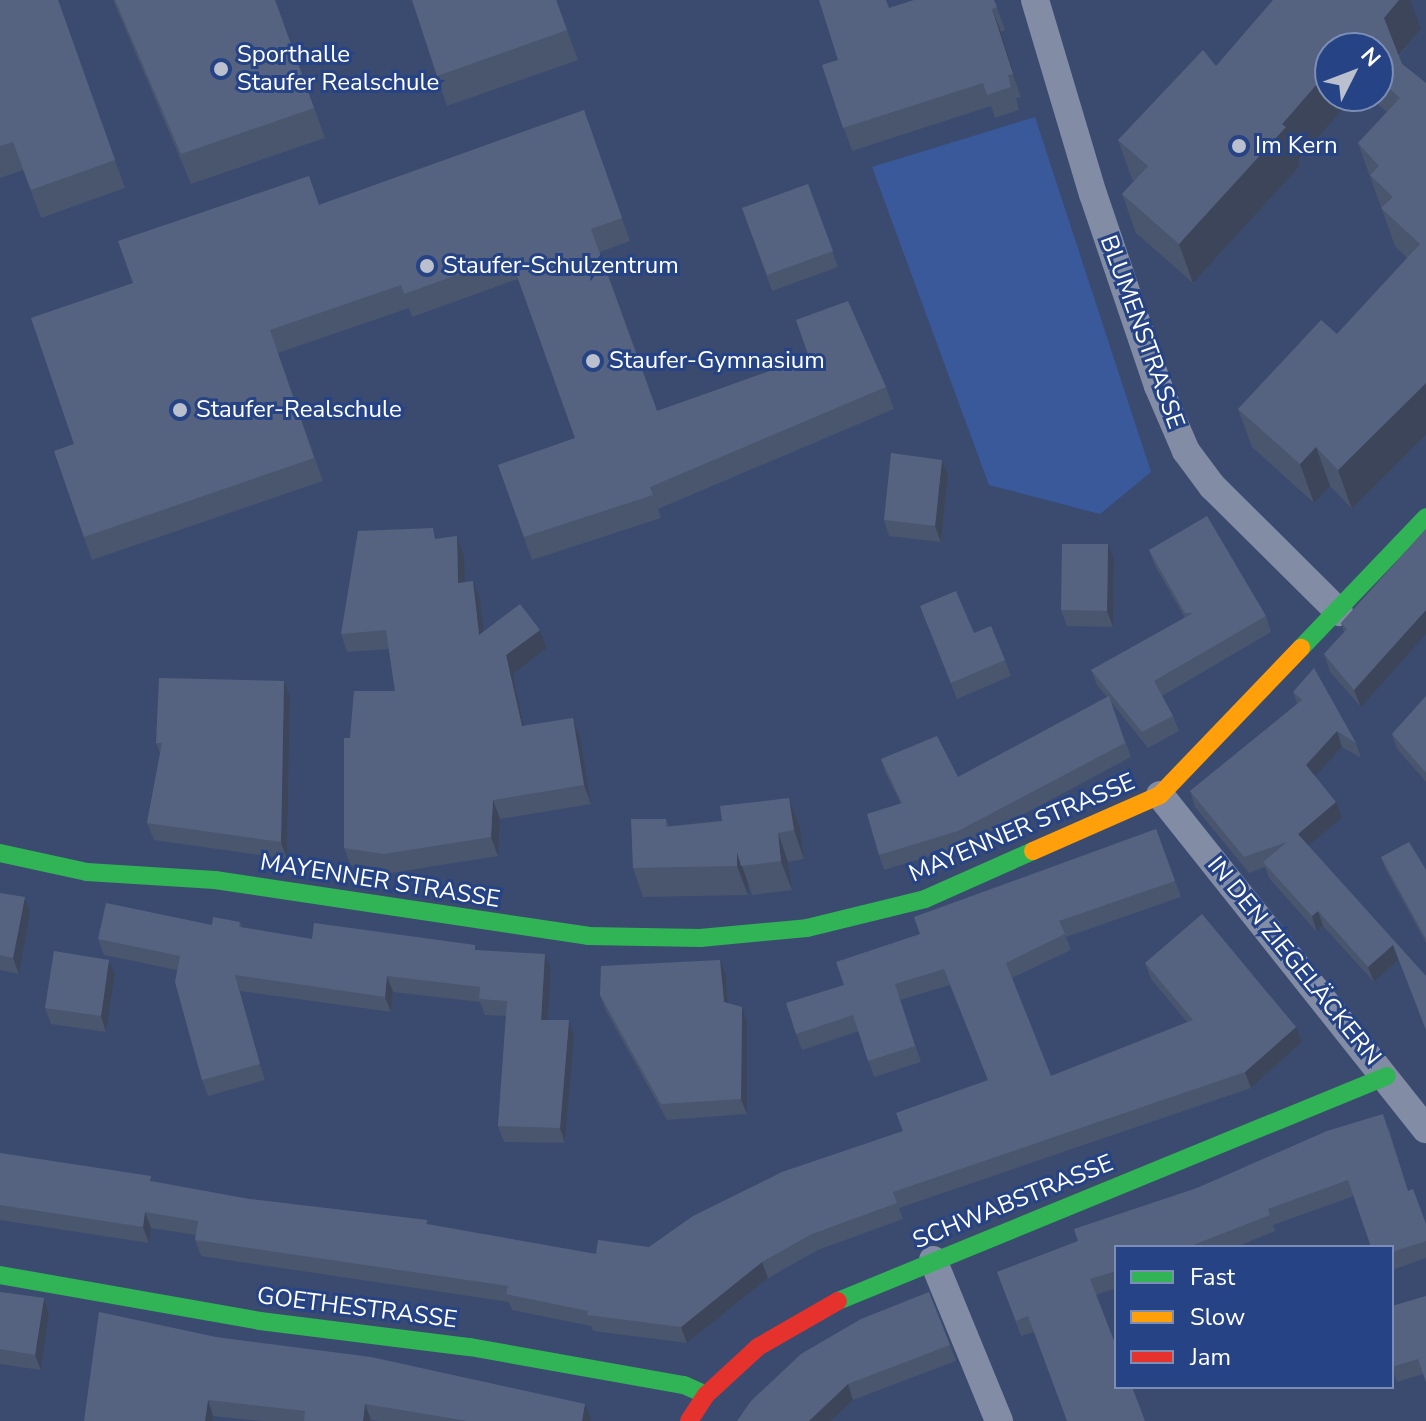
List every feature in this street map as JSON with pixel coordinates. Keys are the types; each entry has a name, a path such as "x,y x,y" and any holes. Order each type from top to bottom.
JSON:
{"street":[{"name":"BLUMENSTRASSE","path":"1035,0 1093,194 1158,386 1186,451 1212,486 1339,612"},
{"name":"MAYENNER STRASSE","path":"0,853 87,872 215,880 588,936 749,936 807,928 925,899 1160,795 1339,612 1426,517"},
{"name":"IN DEN ZIEGELÄCKERN","path":"1160,795 1387,1076 1426,1129"},
{"name":"SCHWABSTRASSE","path":"689,1421 706,1395 758,1347 816,1310 1387,1076"},
{"path":"933,1260 999,1421"},
{"name":"GOETHESTRASSE","path":"0,1275 260,1321 470,1347 684,1385 706,1395"}],"shaded area":[{"path":"1035,117 1151,472 1100,514 989,485 872,167"}],"building":[{"path":"0,0 58,0 115,160 31,190 13,142 0,146"},
{"name":"Sporthalle Staufer Realschule","path":"115,0 275,0 314,108 181,154"},
{"path":"412,0 556,0 567,30 437,76"},
{"path":"819,0 886,0 889,8 914,0 994,0 997,7 992,9 1013,74 1008,75 1011,87 987,95 983,83 843,128 822,65 838,60"},
{"path":"1273,0 1399,0 1384,18 1389,32 1314,32 1314,87 1282,124 1286,127 1179,244 1122,194 1148,166 1118,140 1203,50 1216,66"},
{"path":"1394,44 1402,64 1426,83 1426,383 1338,470 1316,447 1300,464 1238,409 1321,320 1337,334 1420,244 1381,208 1393,197 1370,175 1379,166 1358,143 1387,112 1394,112 1394,104 1400,98 1394,93"},
{"path":"584,110 622,218 591,229 657,411 809,357 796,320 848,301 886,387 650,487 653,495 524,537 498,465 575,438 510,256 404,294 401,285 270,330 314,458 84,537 54,451 74,444 31,318 133,283 118,241 309,176 319,205"},
{"path":"808,184 833,251 767,275 742,208"},
{"path":"891,453 942,460 935,526 884,520"},
{"path":"1207,516 1266,616 1154,681 1173,716 1142,732 1091,670 1193,613 1185,613 1149,550"},
{"path":"433,528 435,539 457,536 458,583 473,581 479,635 520,604 540,630 506,655 522,726 573,718 584,785 493,800 491,837 384,854 344,848 344,738 350,738 354,691 395,691 386,630 341,634 358,531"},
{"path":"1426,529 1426,610 1354,690 1324,654 1347,629 1341,623"},
{"path":"1062,544 1108,544 1107,611 1061,610"},
{"path":"956,591 974,633 991,626 1005,660 951,683 920,606"},
{"path":"1314,668 1356,743 1337,731 1306,765 1336,802 1298,834 1426,976 1426,1030 1393,945 1368,967 1318,911 1312,916 1263,862 1287,842 1244,857 1190,791 1302,700 1293,692"},
{"path":"159,678 284,681 281,842 147,823 162,743 156,743"},
{"path":"1109,696 1125,743 958,831 879,855 867,814 902,803 881,759 937,736 958,777"},
{"path":"1426,696 1426,773 1392,734"},
{"path":"789,798 794,830 778,833 781,861 741,866 737,852 737,866 633,868 631,819 666,819 666,827 722,821 720,806"},
{"path":"1156,829 1175,881 1059,921 1065,934 1006,963 1051,1076 1193,1020 1145,963 1202,914 1296,1027 1245,1072 893,1192 897,1203 812,1234 762,1262 681,1327 587,1315 588,1311 506,1294 508,1286 195,1240 198,1221 145,1212 143,1227 0,1205 0,1153 151,1176 150,1181 249,1199 427,1220 426,1224 596,1254 598,1240 649,1247 693,1216 782,1172 903,1131 896,1113 988,1080 944,969 895,984 915,1046 868,1061 853,1015 796,1034 786,1003 844,985 836,962 920,934 914,917"},
{"path":"1409,842 1426,870 1426,939 1381,857"},
{"path":"0,893 25,897 13,958 0,955"},
{"path":"106,903 212,925 213,917 240,922 239,927 312,939 314,923 475,945 475,950 545,954 541,1020 569,1020 560,1128 498,1126 507,1001 479,999 480,987 387,976 385,997 235,975 260,1064 202,1080 175,982 180,956 98,939"},
{"path":"54,951 109,960 101,1016 45,1008"},
{"path":"720,960 724,1002 742,1007 741,1099 661,1104 600,995 601,966"},
{"path":"1383,1114 1408,1191 1413,1189 1426,1224 1426,1241 1394,1251 1394,1245 1370,1245 1348,1180 1268,1209 1270,1215 1193,1245 1114,1245 1114,1272 1090,1279 1114,1341 1114,1389 1133,1389 1145,1421 1067,1421 1028,1316 1016,1321 997,1272 1078,1241 1074,1229 1197,1188 1327,1131"},
{"path":"0,1292 44,1298 35,1355 0,1349"},
{"path":"929,1292 950,1345 848,1384 809,1421 737,1421 751,1401 801,1354 861,1319"},
{"path":"1426,1296 1426,1382 1418,1359 1394,1366 1394,1305"},
{"path":"99,1312 216,1337 371,1357 585,1404 582,1421 467,1421 365,1404 363,1421 304,1421 305,1411 208,1400 205,1421 84,1421"}],"traffic: fast":[{"path":"1301,648 1426,517"},
{"path":"0,853 87,872 215,880 588,936 700,938 807,928 925,899 1033,851"},
{"path":"838,1301 1387,1076"},
{"path":"0,1275 260,1321 470,1347 684,1385 706,1395"}],"traffic: slow":[{"path":"1033,851 1160,795 1301,648"}],"traffic: jam":[{"path":"689,1421 706,1395 758,1347 838,1301"}],"place":[{"name":"Sporthalle Staufer Realschule","path":"221,69"},
{"name":"Im Kern","path":"1239,146"},
{"name":"Staufer-Schulzentrum","path":"427,266"},
{"name":"Staufer-Gymnasium","path":"593,361"},
{"name":"Staufer-Realschule","path":"180,410"}]}
